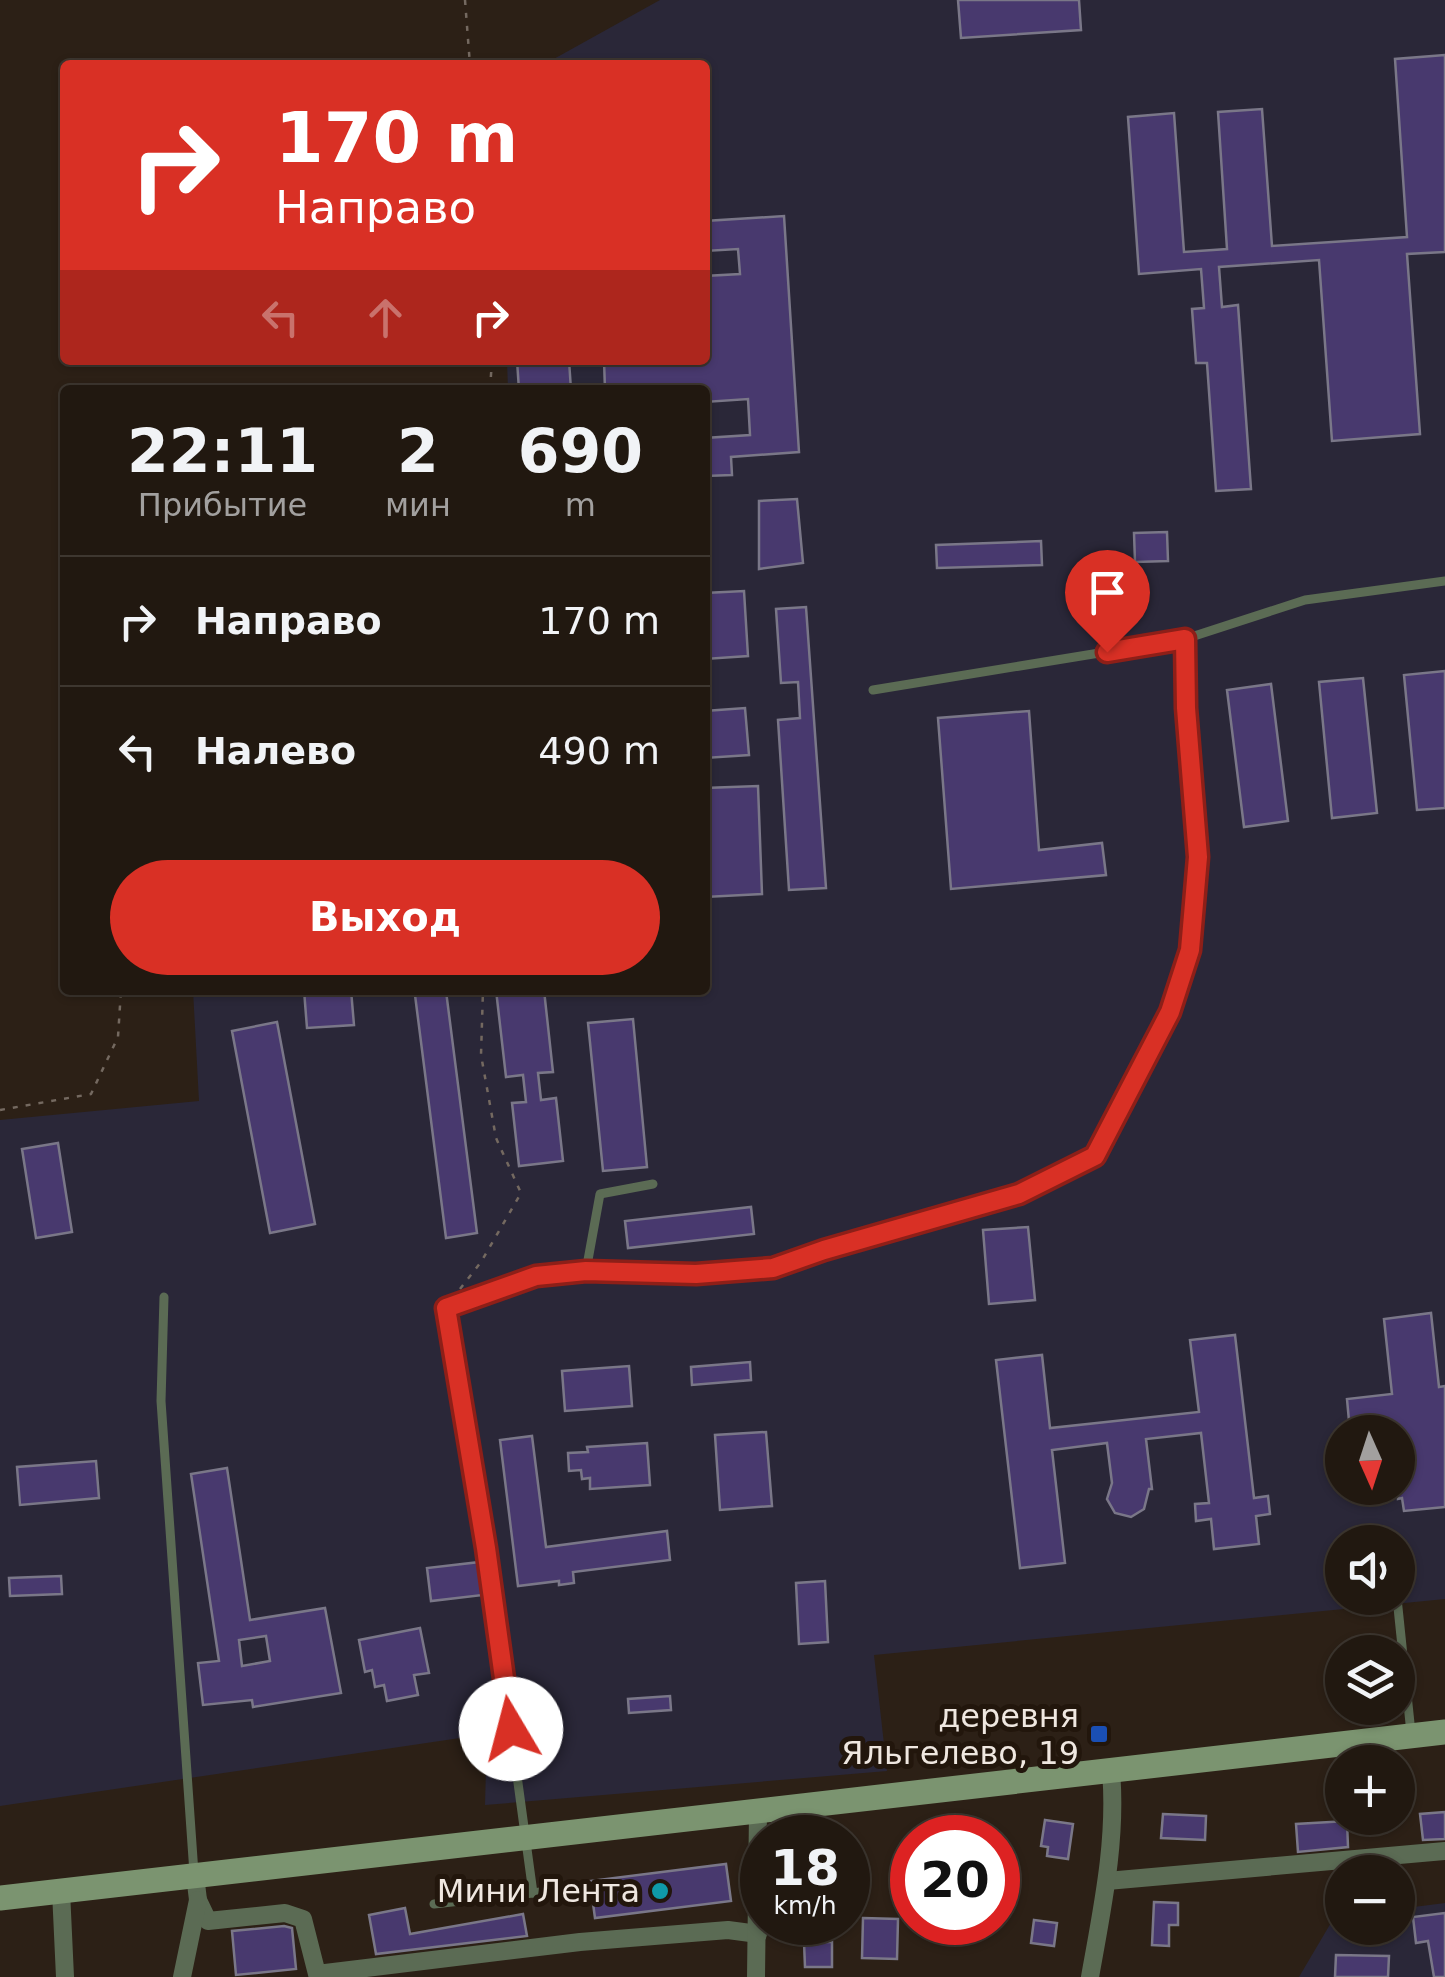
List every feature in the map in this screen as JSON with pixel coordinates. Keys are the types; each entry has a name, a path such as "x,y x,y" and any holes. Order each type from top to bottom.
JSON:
{"main road":[{"path":"0,1898 61,1891 196,1888 526,1838 1445,1732"}],"street":[{"path":"1090,1977 1107,1880 1114,1802 1111,1771"},
{"path":"1107,1880 1445,1851"},
{"path":"196,1888 208,1921 285,1913 303,1920 316,1974 580,1942 740,1932"},
{"path":"182,1977 196,1888"},
{"path":"61,1891 65,1977"},
{"path":"756,1977 757,1945"}],"lane":[{"path":"874,690 1185,639 1304,600 1445,581"},
{"path":"534,1892 486,1548 446,1308 536,1276 586,1271 696,1274 773,1268 1019,1194 1095,1156 1170,1012 1190,950 1198,857 1186,708 1185,639"},
{"path":"586,1271 600,1194 653,1184"},
{"path":"164,1297 161,1401 196,1888"},
{"path":"1399,1615 1412,1736"},
{"path":"434,1904 555,1890"}],"path":[{"path":"465,0 470,60"},
{"path":"0,1110 91,1094 118,1037 121,995"},
{"path":"446,1308 481,1262 521,1193 496,1138 481,1055 483,995"}],"shaded area":[{"path":"660,0 1445,0 1445,1599 1415,1602 1415,1525 1325,1525 1325,1611 874,1655 887,1771 485,1805 487,1734 0,1806 0,1120 199,1101 193,995 710,995 710,385 508,385 507,365 710,365 710,60 552,60"},
{"path":"1445,1903 1445,1977 1299,1977 1325,1933 1325,1945 1415,1945 1415,1907"}],"building":[{"path":"958,0 1079,0 1081,30 961,38"},
{"path":"1445,55 1445,252 1407,254 1420,434 1332,441 1319,260 1219,267 1222,307 1238,305 1251,489 1216,491 1207,363 1196,363 1192,309 1204,308 1201,269 1139,274 1128,117 1174,113 1184,252 1227,249 1218,112 1262,109 1272,246 1407,237 1395,59"},
{"path":"784,216 799,452 731,457 732,475 710,476 710,438 750,435 748,399 710,402 710,385 605,385 604,365 710,365 710,276 740,274 738,249 710,251 710,221"},
{"path":"517,365 569,365 571,385 519,385"},
{"path":"797,499 803,563 759,569 759,501"},
{"path":"1167,532 1168,561 1135,562 1134,533"},
{"path":"1041,541 1042,565 937,568 936,545"},
{"path":"744,591 748,656 710,659 710,593"},
{"path":"806,607 826,888 789,890 778,720 800,718 798,682 781,683 776,609"},
{"path":"1445,671 1445,808 1417,810 1404,675"},
{"path":"1363,678 1377,813 1332,818 1319,682"},
{"path":"1271,684 1288,821 1244,827 1227,690"},
{"path":"745,708 749,755 710,758 710,711"},
{"path":"1029,711 1039,850 1102,843 1106,875 951,889 938,718"},
{"path":"758,786 762,894 710,897 710,788"},
{"path":"304,995 351,995 354,1025 307,1028"},
{"path":"415,995 447,995 477,1233 446,1238"},
{"path":"497,995 545,995 553,1072 538,1073 541,1100 556,1098 563,1161 519,1166 512,1103 526,1102 523,1075 506,1077"},
{"path":"633,1019 647,1167 603,1171 588,1023"},
{"path":"277,1022 315,1224 270,1233 232,1031"},
{"path":"58,1143 72,1232 36,1238 22,1149"},
{"path":"751,1207 754,1234 628,1248 625,1221"},
{"path":"1028,1227 1035,1300 989,1304 983,1230"},
{"path":"1431,1313 1439,1387 1445,1386 1445,1507 1404,1511 1403,1505 1415,1505 1415,1415 1348,1415 1347,1399 1392,1394 1384,1319"},
{"path":"1235,1335 1254,1498 1268,1496 1270,1514 1256,1516 1259,1544 1214,1549 1211,1519 1196,1521 1195,1504 1209,1503 1201,1433 1146,1439 1152,1489 1144,1509 1131,1517 1115,1513 1107,1499 1112,1483 1107,1443 1052,1450 1065,1563 1020,1568 996,1360 1042,1355 1050,1428 1199,1412 1190,1340"},
{"path":"750,1362 751,1380 692,1385 691,1367"},
{"path":"629,1366 632,1406 565,1411 562,1371"},
{"path":"766,1432 772,1506 720,1510 715,1435"},
{"path":"532,1436 546,1547 667,1531 670,1560 573,1572 574,1583 518,1586 500,1440"},
{"path":"647,1443 650,1485 590,1489 590,1478 582,1479 581,1470 569,1471 568,1453 588,1452 587,1447"},
{"path":"96,1461 99,1498 20,1505 17,1467"},
{"path":"227,1468 250,1620 325,1608 341,1693 253,1707 252,1700 203,1705 198,1663 219,1661 191,1474","holes":["266,1636 270,1661 242,1666 239,1640"]},
{"path":"480,1562 483,1595 431,1601 427,1568"},
{"path":"61,1576 62,1594 10,1596 9,1578"},
{"path":"825,1581 828,1642 799,1644 796,1583"},
{"path":"420,1628 429,1673 414,1675 418,1695 387,1701 384,1685 375,1687 372,1670 365,1672 359,1640"},
{"path":"670,1696 671,1710 629,1713 628,1699"},
{"path":"1445,1812 1445,1839 1423,1840 1420,1814"},
{"path":"1163,1814 1206,1816 1205,1840 1161,1838"},
{"path":"1045,1820 1073,1824 1068,1859 1047,1856 1048,1847 1041,1846"},
{"path":"1325,1822 1325,1835 1348,1835 1348,1847 1298,1852 1296,1824"},
{"name":"Мини Лента","path":"726,1864 731,1901 595,1918 590,1881"},
{"path":"1154,1902 1178,1903 1178,1925 1169,1925 1169,1946 1152,1945"},
{"path":"405,1908 410,1934 523,1914 527,1936 376,1954 369,1915"},
{"path":"1445,1913 1445,1977 1434,1977 1428,1941 1416,1943 1415,1917"},
{"path":"870,1918 890,1919 890,1945 897,1945 897,1959 862,1958 862,1945 870,1945"},
{"path":"1034,1920 1057,1923 1054,1946 1031,1943"},
{"path":"292,1928 296,1969 236,1975 232,1931"},
{"path":"804,1945 832,1945 832,1967 805,1967"},
{"path":"1336,1955 1389,1956 1388,1977 1335,1977"}],"place":[{"name":"деревня Яльгелево, 19","path":"1099,1734"},
{"name":"Мини Лента","path":"660,1891"}],"route":[{"path":"511,1729 446,1308 536,1276 586,1271 696,1274 773,1268 1019,1194 1095,1156 1170,1012 1190,950 1198,857 1186,708 1185,639 1107,652"}]}
